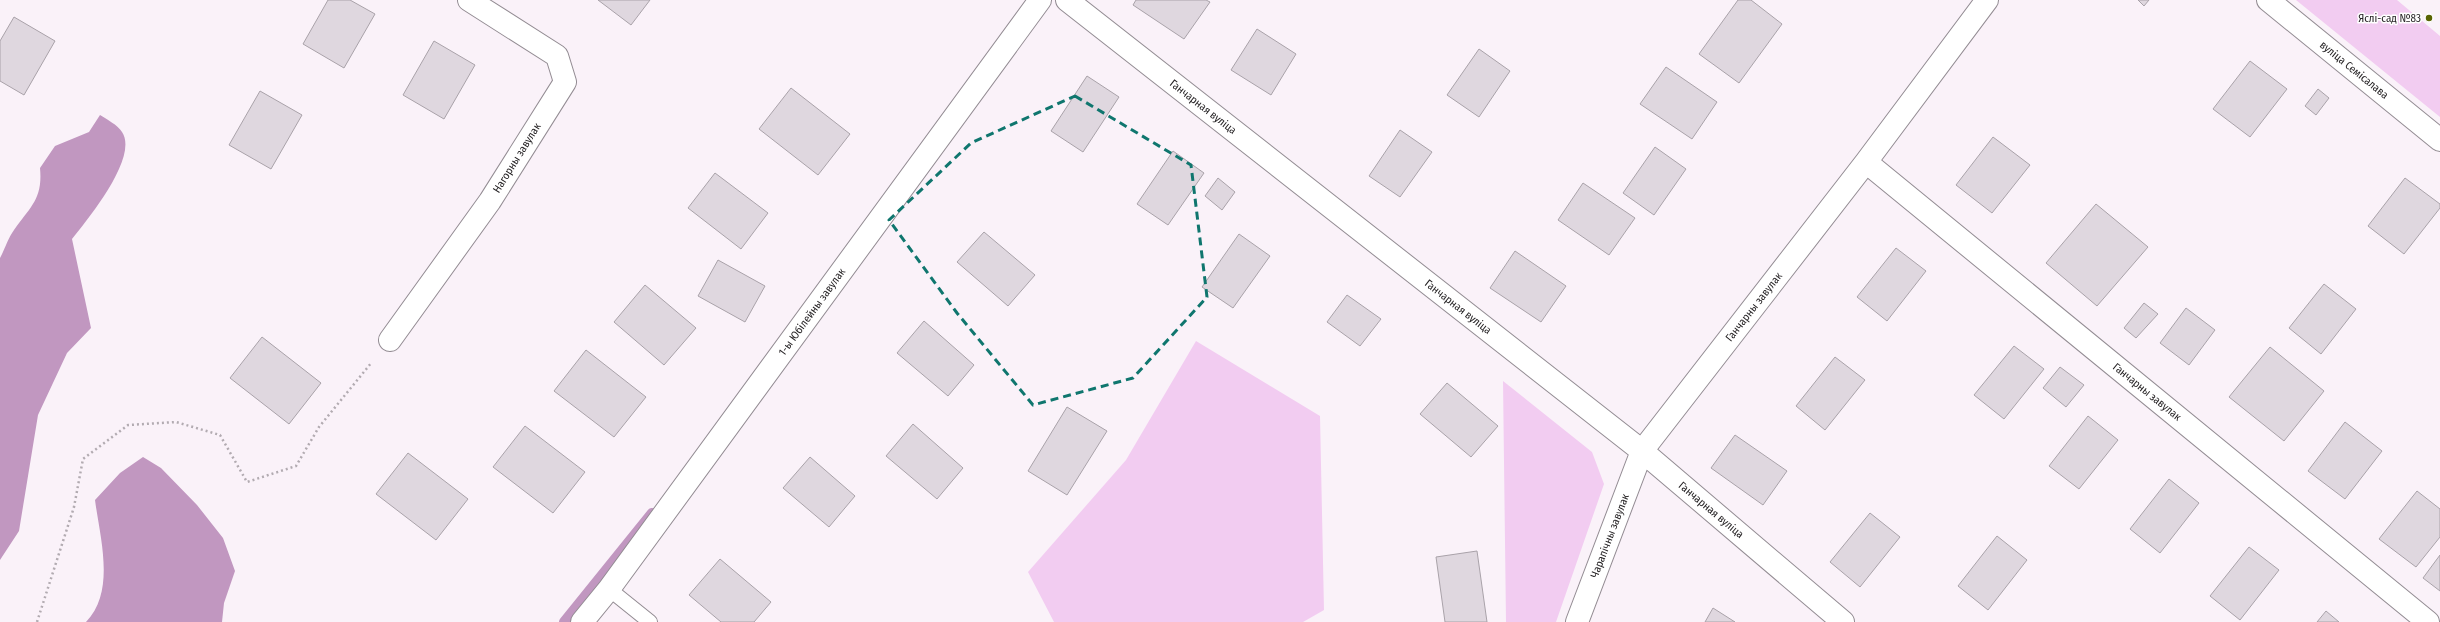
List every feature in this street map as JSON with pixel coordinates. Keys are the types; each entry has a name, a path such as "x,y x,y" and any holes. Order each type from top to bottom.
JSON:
{"street":[{"name":"Нагорны завулак","path":"390,340 490,202 565,82 557,56 469,0"},
{"name":"1-ы Юбілейны завулак","path":"582,622 609,589 1040,0"},
{"name":"Ганчарная вуліца","path":"1067,0 1642,451 1843,622"},
{"name":"Ганчарны завулак","path":"1642,451 1866,162 1987,0"},
{"name":"вуліца Семісалава","path":"2268,0 2440,140"},
{"name":"Ганчарны завулак","path":"1866,162 2428,622"},
{"name":"Чарапічны завулак","path":"1577,622 1642,451"}],"lane":[{"path":"609,589 650,622"}],"path":[{"path":"37,622 74,507 83,459 128,425 176,422 220,435 247,482 296,466 319,427 390,340"}],"highlighted area":[{"path":"1075,96 1191,165 1207,297 1133,378 1033,405 957,313 889,220 971,143"}],"shaded area":[{"path":"2296,0 2397,0 2440,36 2440,117"},
{"path":"100,115 120,129 125,143 124,156 118,172 99,203 72,239 91,328 67,353 38,415 19,531 0,560 0,258 12,233 34,202 39,188 40,168 55,146 89,132"},
{"path":"1196,341 1320,416 1324,610 1303,622 1054,622 1028,572 1126,460"},
{"path":"1503,381 1592,452 1604,484 1556,622 1506,622"},
{"path":"143,457 161,468 197,505 223,538 235,571 224,603 222,622 86,622 95,609 101,595 103,580 104,564 95,500 120,473"}],"building":[{"path":"328,0 350,0 375,14 344,68 303,44"},
{"path":"598,0 650,0 631,25"},
{"path":"1136,0 1206,0 1210,2 1184,39 1133,5"},
{"path":"1738,0 1751,0 1782,24 1739,83 1699,54"},
{"path":"2138,0 2149,0 2144,6"},
{"path":"14,17 55,41 24,95 0,81 0,41"},
{"path":"1257,29 1296,54 1271,95 1231,70"},
{"path":"434,41 475,65 444,119 403,95"},
{"path":"1479,49 1510,71 1479,117 1447,95"},
{"path":"2250,61 2287,89 2250,137 2213,109"},
{"path":"1666,67 1717,102 1692,139 1640,104"},
{"path":"1087,76 1119,97 1083,152 1051,131"},
{"path":"791,88 850,134 818,175 759,129"},
{"path":"2318,89 2329,98 2316,115 2305,106"},
{"path":"260,91 302,115 271,169 229,145"},
{"path":"1400,130 1432,152 1400,197 1369,176"},
{"path":"1993,137 2030,165 1992,213 1956,185"},
{"path":"1655,147 1686,169 1654,215 1623,193"},
{"path":"1173,151 1204,173 1168,225 1137,204"},
{"path":"715,173 768,213 741,249 688,208"},
{"path":"1218,178 1235,192 1222,210 1205,196"},
{"path":"2405,178 2440,204 2440,208 2404,254 2368,226"},
{"path":"1583,183 1635,218 1609,255 1558,220"},
{"path":"2096,204 2148,247 2097,306 2046,263"},
{"path":"984,232 1035,275 1008,306 957,262"},
{"path":"1239,234 1270,256 1233,308 1202,287"},
{"path":"1896,248 1926,271 1887,321 1857,297"},
{"path":"1515,251 1566,286 1541,322 1490,288"},
{"path":"718,260 765,286 745,322 698,296"},
{"path":"2324,284 2356,309 2321,354 2289,328"},
{"path":"645,285 696,328 664,365 614,322"},
{"path":"1347,295 1381,319 1360,346 1327,322"},
{"path":"2144,303 2158,314 2136,338 2124,328"},
{"path":"2186,308 2215,330 2189,365 2160,343"},
{"path":"924,321 974,365 948,396 897,353"},
{"path":"262,337 321,383 289,424 230,378"},
{"path":"2014,346 2044,369 2004,419 1974,395"},
{"path":"2270,347 2324,391 2284,441 2229,397"},
{"path":"586,350 646,397 614,437 554,391"},
{"path":"1835,357 1865,380 1825,430 1796,406"},
{"path":"2060,367 2084,385 2066,407 2043,388"},
{"path":"1447,383 1498,426 1471,457 1420,414"},
{"path":"1067,407 1107,431 1067,495 1028,471"},
{"path":"2088,416 2118,440 2079,489 2049,466"},
{"path":"2345,422 2382,451 2345,499 2308,471"},
{"path":"913,424 963,468 937,499 886,456"},
{"path":"525,426 585,472 553,513 493,467"},
{"path":"1735,435 1787,471 1763,505 1711,468"},
{"path":"408,453 468,499 436,540 376,494"},
{"path":"810,457 855,496 829,527 783,488"},
{"path":"2169,479 2199,503 2160,553 2130,529"},
{"path":"2417,491 2440,509 2440,537 2416,567 2379,539"},
{"path":"1870,513 1900,537 1860,587 1830,562"},
{"path":"1997,536 2027,560 1988,610 1958,586"},
{"path":"2249,547 2279,570 2240,620 2210,596"},
{"path":"1477,551 1487,622 1445,622 1436,557"},
{"path":"2440,555 2440,591 2423,578"},
{"path":"720,559 771,602 754,622 721,622 689,595"},
{"path":"1713,608 1735,622 1705,622"},
{"path":"2326,611 2339,622 2317,622"}],"waterway":[{"path":"564,622 652,513"}],"place":[{"name":"Яслі-сад №83","path":"2429,18"}]}
